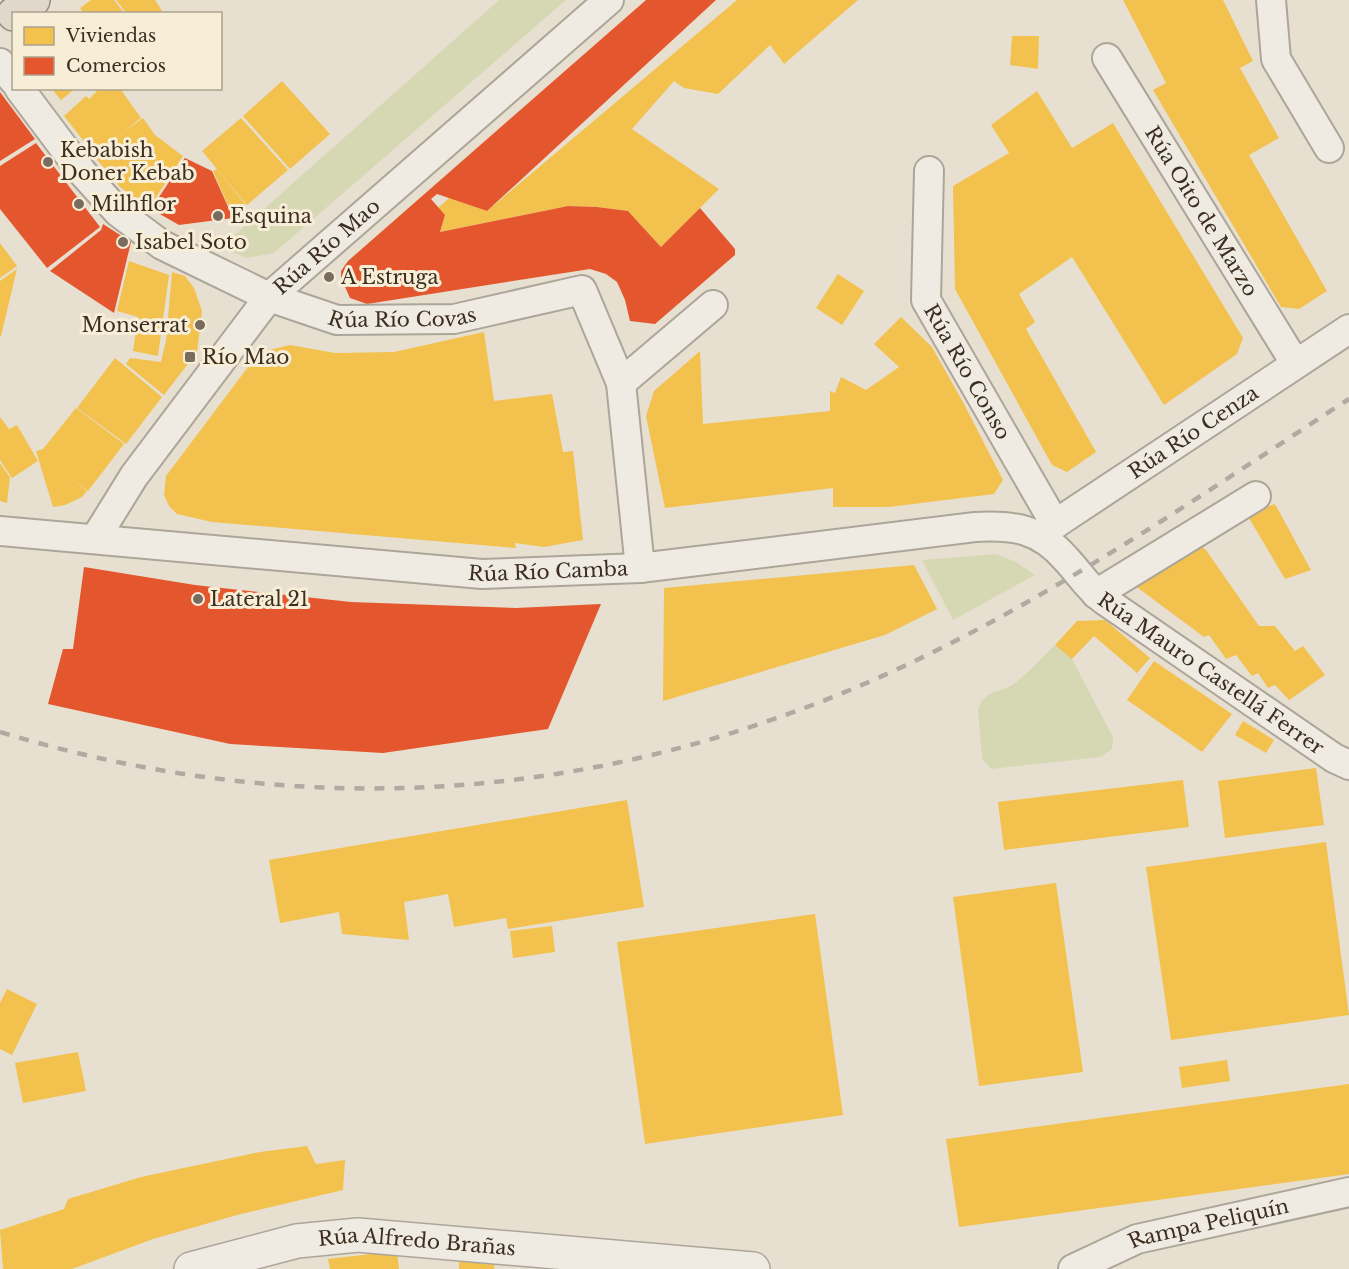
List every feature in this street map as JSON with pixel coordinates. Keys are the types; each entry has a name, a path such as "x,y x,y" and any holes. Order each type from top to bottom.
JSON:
{"highway":[{"path":"17,12 33,0"}],"street":[{"name":"Rúa Río Mao","path":"95,539 134,476 269,297 609,0"},
{"path":"1271,0 1276,59 1329,148"},
{"name":"Rúa Oito de Marzo","path":"1107,58 1295,363"},
{"path":"0,63 12,78"},
{"name":"Rúa Río Covas","path":"20,90 82,172 118,212 162,245 269,297 337,320 454,319 582,290 621,383 640,568"},
{"name":"Rúa Río Conso","path":"928,171 926,300 1046,530"},
{"path":"621,383 713,305"},
{"name":"Rúa Río Cenza","path":"1046,530 1349,329"},
{"path":"1087,584 1256,496"},
{"name":"Rúa Río Camba","path":"0,531 482,574 640,568 975,527 1021,528 1046,530 1087,584"},
{"name":"Rúa Mauro Castellá Ferrer","path":"1087,584 1325,751 1349,765"},
{"name":"Rampa Peliquín","path":"1073,1269 1137,1239 1349,1192"},
{"name":"Rúa Alfredo Brañas","path":"191,1269 297,1241 358,1235 753,1269"}],"green space":[{"path":"499,0 566,0 274,253 247,258 221,247"},
{"path":"996,554 1016,562 1035,575 953,620 922,560"},
{"path":"1055,645 1072,659 1113,737 1112,749 1101,757 991,769 982,759 978,709 981,703 992,693 1018,681"}],"building: Viviendas":[{"path":"91,0 114,0 123,12 83,12 80,8"},
{"path":"116,0 155,0 163,12 125,12"},
{"path":"737,0 858,0 784,64 770,45 718,94 684,88 674,81 632,129 719,189 661,247 628,211 597,207 568,206 440,232 445,215 438,208 449,198 487,211"},
{"path":"1123,0 1223,0 1253,61 1240,68 1279,138 1249,155 1327,291 1299,309 1281,307 1153,90 1166,83"},
{"path":"1012,36 1039,36 1038,69 1010,65"},
{"path":"282,81 330,134 290,169 243,116"},
{"path":"53,90 74,90 61,100"},
{"path":"121,90 141,118 122,133 143,118 155,135 183,156 149,208 120,187 93,155 112,141 93,153 64,116 86,96 89,99 97,91"},
{"path":"1037,91 1072,148 1113,123 1243,338 1237,354 1164,405 1072,257 1019,294 1035,322 1026,329 1096,452 1067,472 1052,465 955,289 953,186 1009,153 991,125"},
{"path":"241,118 288,170 247,205 202,151"},
{"path":"217,169 246,205 233,217 213,171"},
{"path":"0,243 17,266 0,278"},
{"path":"129,261 169,275 158,356 133,351 138,317 117,311"},
{"path":"17,269 1,336 0,336 0,281"},
{"path":"172,272 185,276 194,288 202,311 197,352 164,395 126,364 130,358 161,362 166,341"},
{"path":"838,274 864,291 842,325 816,308"},
{"path":"901,317 932,347 964,404 1003,480 994,494 889,507 833,507 833,488 665,508 646,416 654,391 700,351 703,424 830,411 830,391 835,393 841,377 866,390 899,367 874,344"},
{"path":"484,332 494,401 552,394 563,452 573,451 583,540 544,547 515,543 516,548 212,522 177,514 169,506 164,495 166,476 251,363 265,351 290,345 335,353 394,352"},
{"path":"115,358 162,397 126,444 77,408"},
{"path":"76,408 124,444 88,491 72,479 87,491 82,497 65,505 53,507 36,451 43,449"},
{"path":"0,417 9,429 17,425 38,461 12,478 0,460"},
{"path":"0,463 10,477 7,503 0,501"},
{"path":"1275,504 1311,570 1285,579 1246,513"},
{"path":"1195,541 1206,550 1259,626 1275,626 1295,651 1303,646 1325,675 1289,700 1275,685 1268,688 1258,673 1252,676 1236,655 1226,659 1209,635 1204,637 1130,582"},
{"path":"914,565 937,609 885,635 663,701 664,588"},
{"path":"1105,620 1150,658 1137,673 1094,636 1072,659 1055,645 1077,621"},
{"path":"1154,661 1232,714 1202,752 1127,700"},
{"path":"1243,721 1274,740 1266,753 1235,735"},
{"path":"1316,768 1324,825 1225,838 1218,781"},
{"path":"1183,780 1189,827 1004,850 998,802"},
{"path":"627,800 644,907 508,929 506,918 454,927 448,894 404,902 409,940 342,934 339,912 280,923 269,860"},
{"path":"1326,842 1349,1015 1171,1040 1146,867"},
{"path":"1056,883 1083,1072 979,1086 953,897"},
{"path":"815,914 843,1115 645,1144 617,942"},
{"path":"552,926 555,952 513,958 510,931"},
{"path":"7,989 37,1004 12,1055 0,1049 0,1003"},
{"path":"78,1052 86,1091 23,1103 15,1063"},
{"path":"1227,1060 1230,1081 1182,1088 1179,1067"},
{"path":"1349,1084 1349,1174 959,1227 946,1139"},
{"path":"307,1146 316,1164 345,1160 343,1190 237,1215 153,1239 72,1269 3,1269 0,1230 64,1209 68,1199 141,1177 260,1152"},
{"path":"397,1251 399,1269 330,1269 328,1259"},
{"path":"459,1259 495,1263 494,1269 459,1269"}],"building: Comercios":[{"path":"646,0 716,0 487,211 437,194 431,199 445,215 440,232 568,206 597,207 628,211 661,247 700,208 735,249 735,255 655,324 630,321 625,300 617,282 606,274 590,269 367,304 350,298 341,278 341,271 348,261"},
{"path":"0,92 35,139 0,161"},
{"path":"36,143 100,227 47,268 0,209 0,166"},
{"path":"185,158 212,171 233,218 179,225 151,209"},
{"path":"103,224 131,242 114,313 50,271 101,230"},
{"path":"84,567 195,585 351,602 516,608 601,604 548,729 383,753 230,744 48,704 63,649 73,649"}],"railway":[{"path":"0,732 124,763 246,782 368,788 488,783 608,765 726,735 843,693 959,639 1010,612 1108,554 1349,399"}],"place":[{"name":"Kebabish Doner Kebab","path":"48,162"},
{"name":"Milhflor","path":"79,204"},
{"name":"Esquina","path":"218,216"},
{"name":"Isabel Soto","path":"123,242"},
{"name":"A Estruga","path":"329,277"},
{"name":"Monserrat","path":"200,325"},
{"name":"Río Mao","path":"190,357"},
{"name":"Lateral 21","path":"198,599"}]}
